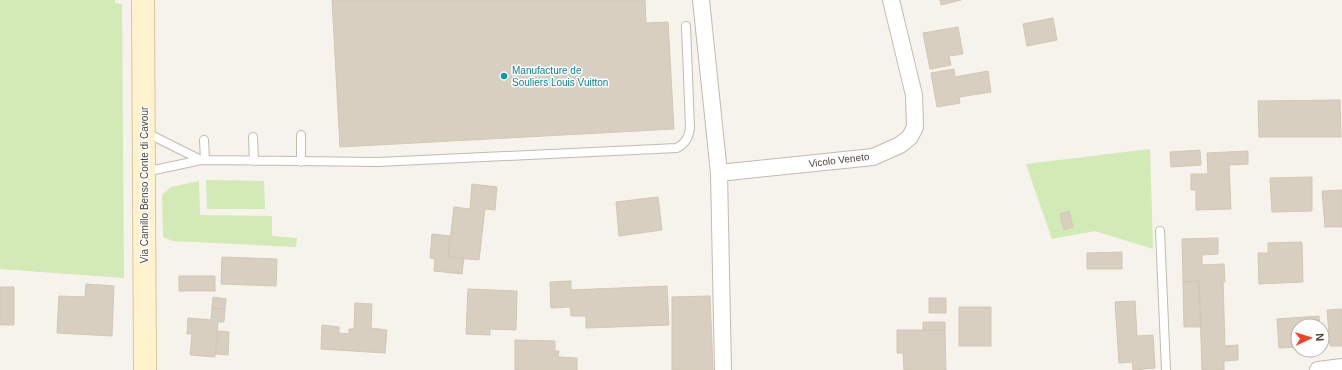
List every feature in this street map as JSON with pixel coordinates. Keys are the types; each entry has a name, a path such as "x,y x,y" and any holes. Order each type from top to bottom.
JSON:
{"street":[{"name":"Via Camillo Benso Conte di Cavour","path":"143,0 145,370"},
{"path":"701,0 719,173 723,370"},
{"name":"Vicolo Veneto","path":"719,173 873,157 900,145 910,137 915,127 914,95 891,0"},
{"path":"1318,370 1342,367"}],"lane":[{"path":"144,172 203,160 378,162 677,148 683,145 689,136 690,127 686,26"},
{"path":"144,135 153,136 203,160"},
{"path":"301,135 301,162"},
{"path":"253,137 254,161"},
{"path":"203,160 204,140"},
{"path":"1160,231 1166,370"}],"green space":[{"path":"0,0 115,0 115,3 122,4 124,278 0,269"},
{"path":"1150,149 1153,249 1095,231 1052,239 1026,164"},
{"path":"206,180 264,181 265,209 207,209"},
{"path":"199,181 200,215 272,216 272,236 297,238 296,247 173,241 163,237 162,195 171,187"}],"building":[{"name":"Manufacture de Souliers Louis Vuitton","path":"332,0 645,0 646,23 668,22 674,129 340,147"},
{"path":"940,0 961,0 941,5"},
{"path":"1053,18 1057,40 1027,46 1023,24"},
{"path":"958,27 963,54 949,56 951,65 930,69 923,33"},
{"path":"954,69 955,77 988,71 991,92 959,97 960,103 937,107 931,73"},
{"path":"1340,100 1341,137 1259,137 1258,101"},
{"path":"1200,150 1201,165 1171,167 1170,152"},
{"path":"1248,151 1248,164 1229,165 1231,209 1196,210 1196,190 1191,190 1191,174 1208,174 1207,153"},
{"path":"1312,177 1312,211 1272,212 1270,178"},
{"path":"472,184 497,187 495,210 485,209 479,260 448,257 454,207 470,209"},
{"path":"1342,190 1342,227 1325,227 1322,191"},
{"path":"658,197 662,230 619,236 616,202"},
{"path":"1069,211 1073,227 1064,230 1060,214"},
{"path":"432,234 450,236 448,257 464,258 462,274 434,271 435,259 430,258"},
{"path":"1218,238 1218,254 1202,255 1202,265 1224,264 1225,282 1223,282 1225,346 1238,345 1238,360 1224,361 1224,370 1202,370 1199,281 1183,282 1182,239"},
{"path":"1302,242 1303,282 1259,284 1258,253 1268,253 1268,243"},
{"path":"1122,252 1122,269 1087,269 1087,253"},
{"path":"222,257 277,259 276,286 221,284"},
{"path":"179,276 215,276 215,291 179,291"},
{"path":"571,281 571,290 667,286 669,325 586,328 586,316 571,316 570,307 551,308 550,282"},
{"path":"1199,281 1201,327 1184,327 1183,282"},
{"path":"86,284 114,286 112,336 57,333 59,296 85,297"},
{"path":"0,287 14,287 14,325 0,325"},
{"path":"468,289 517,291 516,330 490,329 490,335 466,334"},
{"path":"710,296 713,370 672,370 672,297"},
{"path":"213,297 226,299 225,309 212,308"},
{"path":"929,298 946,298 946,313 929,313"},
{"path":"1135,301 1137,336 1153,335 1155,368 1133,370 1132,362 1119,363 1115,302"},
{"path":"355,303 372,304 371,328 387,330 385,353 321,349 322,325 339,327 339,333 349,334 349,329 354,329"},
{"path":"959,307 991,307 991,346 959,346"},
{"path":"212,308 225,309 224,322 218,322 215,357 190,355 192,334 187,334 188,318 211,320"},
{"path":"1342,309 1342,346 1330,346 1330,318 1328,318 1327,310"},
{"path":"1319,316 1319,318 1291,318"},
{"path":"1290,318 1290,347 1279,348 1277,319"},
{"path":"923,322 945,322 945,330 923,330"},
{"path":"897,330 945,330 946,370 904,370 903,353 897,353"},
{"path":"218,331 229,332 228,355 216,354"},
{"path":"515,340 555,341 555,351 559,351 558,357 577,358 577,370 515,370"}],"place":[{"name":"Manufacture de Souliers Louis Vuitton","path":"504,76"}]}
